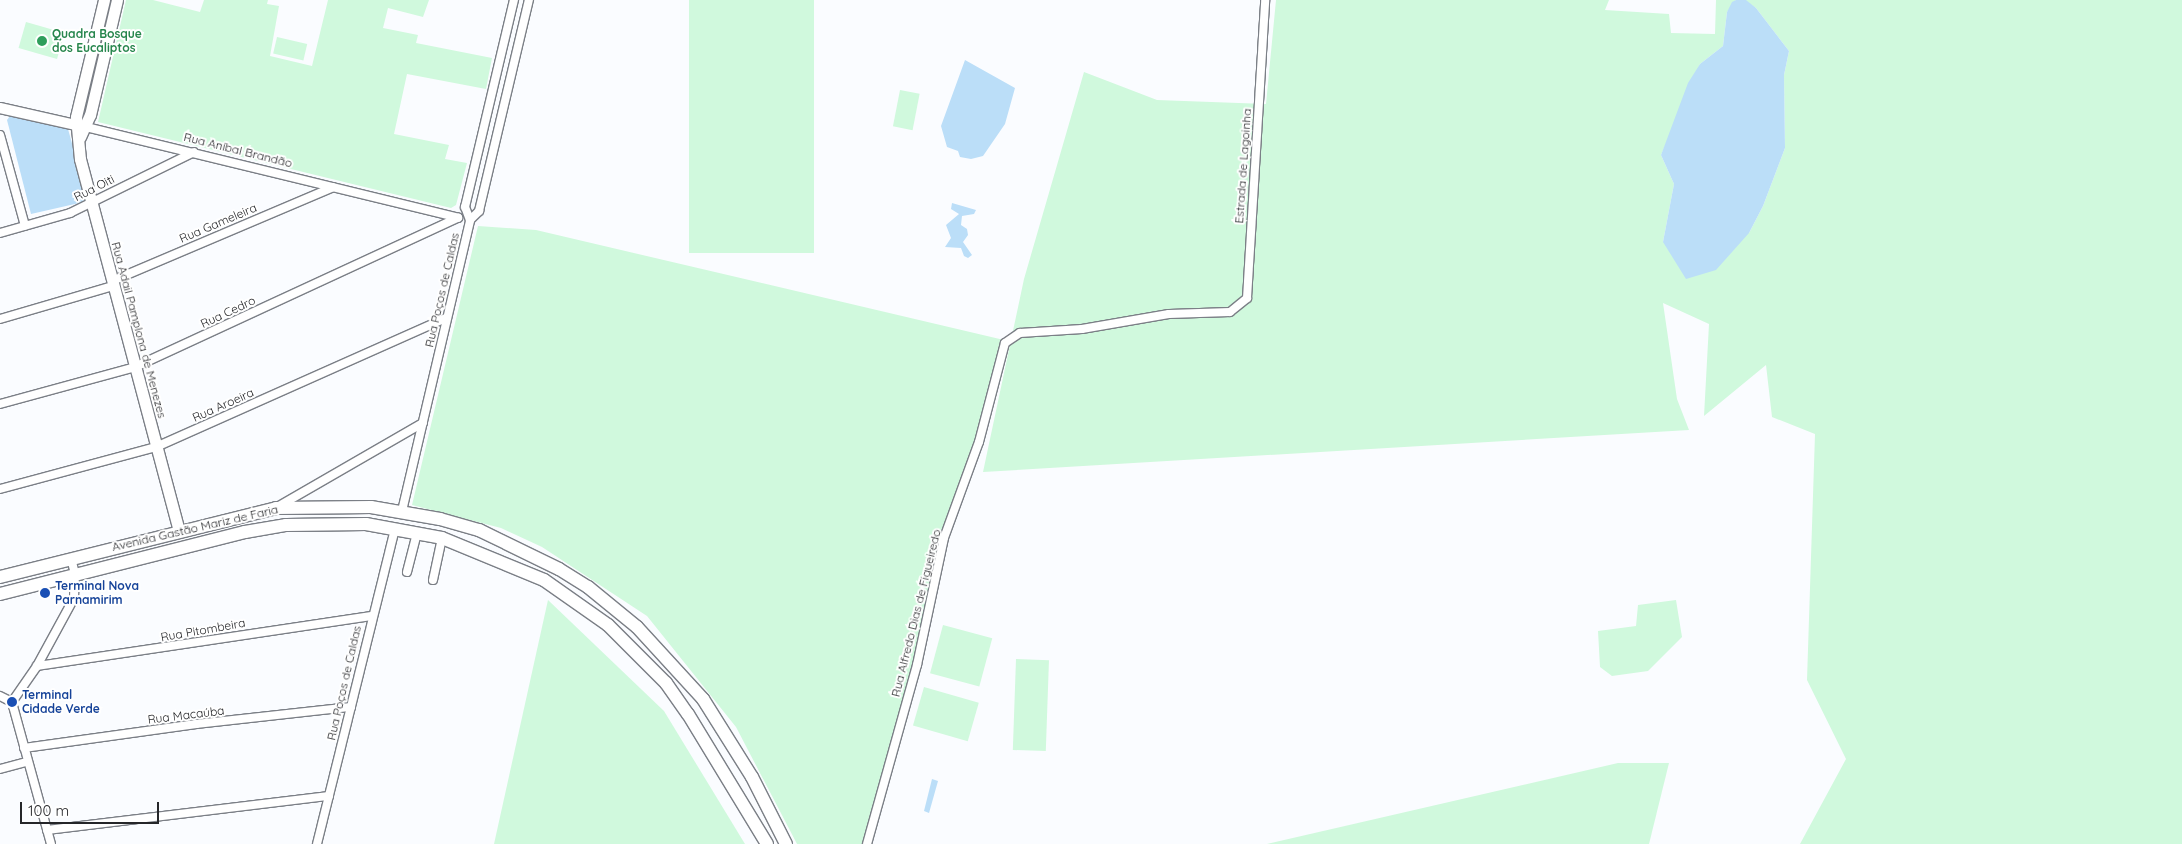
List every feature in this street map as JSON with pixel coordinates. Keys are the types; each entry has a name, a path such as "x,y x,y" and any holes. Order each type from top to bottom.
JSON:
{"main road":[{"name":"Rua Adail Pamplona de Menezes","path":"81,130 110,31 117,0"},
{"name":"Rua Adail Pamplona de Menezes","path":"103,5 81,130 80,159 179,530"},
{"path":"103,5 110,15 110,31"},
{"name":"Avenida Gastão Mariz de Faria","path":"0,577 179,530 276,508 344,505 402,511 486,534 502,540 588,587 638,627 704,699 786,844"},
{"name":"Avenida Gastão Mariz de Faria","path":"0,594 75,574 277,527 340,523 395,528 442,538 480,551 544,580 571,596 640,655 688,714 767,844"},
{"path":"480,551 486,543 486,534"},
{"path":"494,557 494,548 502,540"}],"street":[{"name":"Rua Poços de Caldas","path":"470,220 465,208 514,0"},
{"name":"Rua Poços de Caldas","path":"402,511 470,220 479,211 529,0"},
{"name":"Estrada de Lagoinha","path":"1218,313 1237,309 1248,293 1266,0"},
{"name":"Rua Aníbal Brandão","path":"0,108 81,130 194,152 470,220"},
{"path":"0,135 25,226"},
{"name":"Rua Oiti","path":"0,233 70,213 194,152"},
{"name":"Rua Gameleira","path":"0,319 112,284 333,187"},
{"name":"Rua Cedro","path":"0,404 135,367 458,218"},
{"name":"Rua Alfredo Dias de Figueiredo","path":"867,844 919,657 944,538 979,442 1006,343 1020,333 1044,334 1169,314 1218,313"},
{"name":"Rua Aroeira","path":"0,489 156,447 446,318"},
{"path":"276,508 423,424"},
{"name":"Rua Poços de Caldas","path":"317,844 395,528"},
{"path":"407,572 417,533"},
{"path":"433,580 442,538"},
{"path":"12,702 37,666 74,598 75,574 71,558"},
{"name":"Rua Pitombeira","path":"37,666 372,616"},
{"path":"0,696 12,702 27,762 48,830 49,844"},
{"name":"Rua Macaúba","path":"24,748 196,724 351,708"},
{"path":"0,769 27,762"},
{"path":"48,830 329,796"}],"green space":[{"path":"126,0 153,0 200,12 204,0 268,0 267,4 279,6 270,56 312,66 328,0 429,0 423,17 388,8 383,28 418,35 416,43 492,58 486,89 407,74 394,134 449,145 445,159 467,163 456,205 451,208 98,122"},
{"path":"689,0 814,0 814,253 689,253"},
{"path":"1276,0 1609,0 1605,10 1669,14 1671,33 1715,34 1716,0 1736,0 1727,12 1723,46 1700,64 1661,155 1674,184 1663,242 1749,233 1763,206 1785,148 1784,75 1789,51 1756,8 1744,0 2182,0 2182,844 1800,844 1846,759 1807,680 1815,434 1772,417 1766,365 1704,416 1709,324 1663,303 1677,399 1689,430 983,472 1024,279 1084,72 1157,100 1266,104"},
{"name":"Quadra Bosque dos Eucaliptos","path":"26,22 64,33 57,59 19,48"},
{"path":"277,37 307,44 303,61 273,54"},
{"path":"900,90 920,94 913,130 893,126"},
{"path":"478,226 536,230 1004,340 862,844 797,844 736,727 647,616 542,547 501,528 412,505"},
{"path":"548,600 664,711 745,844 494,844"},
{"path":"1676,600 1682,637 1648,671 1612,676 1600,667 1598,631 1636,626 1638,605"},
{"path":"943,625 992,638 979,686 930,673"},
{"path":"1016,659 1049,660 1046,751 1013,750"},
{"path":"924,687 979,703 968,741 913,725"},
{"path":"1618,763 1669,763 1649,844 1267,844"}],"water":[{"path":"1746,0 1756,8 1789,51 1784,75 1785,148 1763,206 1749,233 1716,270 1686,279 1663,242 1674,184 1661,155 1688,83 1700,64 1723,46 1727,12 1732,2"},
{"path":"965,60 1015,88 1005,124 983,156 971,159 960,157 958,151 947,147 941,126"},
{"path":"10,116 68,129 88,201 31,214 7,120"},
{"path":"952,203 976,210 974,214 962,216 961,225 967,229 968,235 963,242 972,255 968,258 964,256 961,248 945,247 951,238 946,225 959,214 951,209"},
{"path":"932,779 938,781 929,813 924,811"}],"place":[{"name":"Quadra Bosque dos Eucaliptos","path":"42,41"},
{"name":"Terminal Nova Parnamirim","path":"45,593"},
{"name":"Terminal Cidade Verde","path":"12,702"}]}
